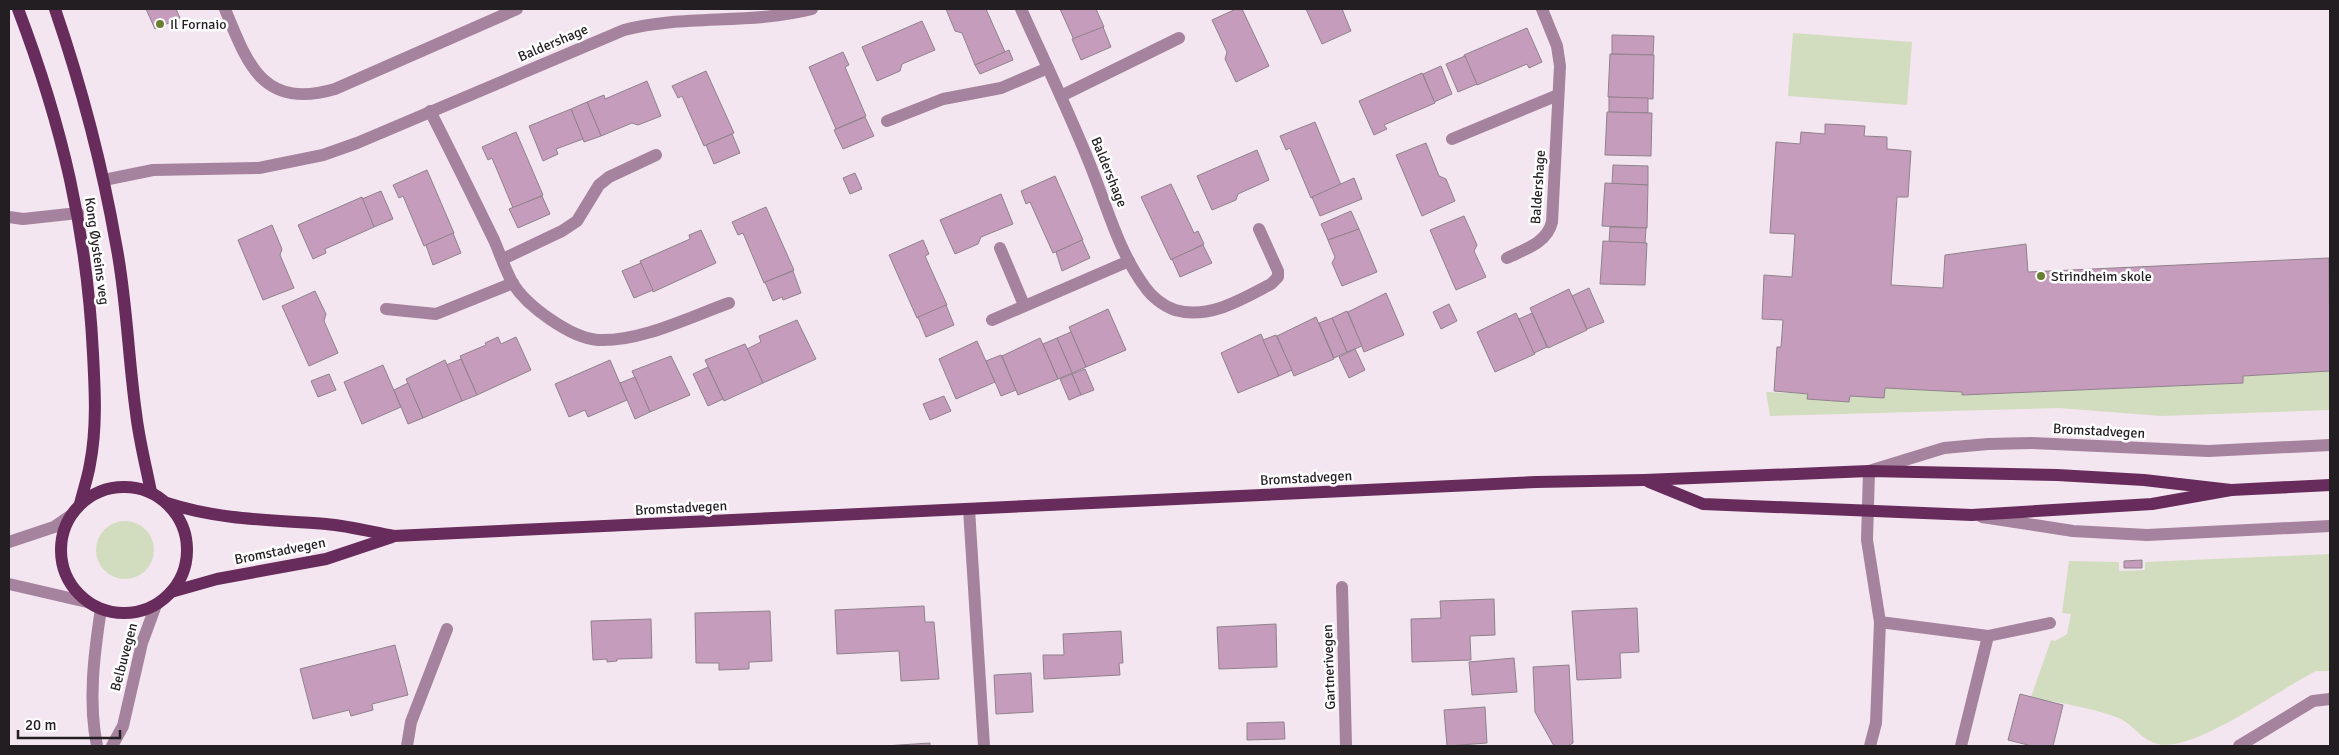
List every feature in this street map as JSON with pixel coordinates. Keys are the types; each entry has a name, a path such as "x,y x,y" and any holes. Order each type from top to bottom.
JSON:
{"main road":[{"name":"Kong Øysteins veg","path":"18,9 58,128 78,213 89,298 95,401 90,464 80,504"},
{"name":"Kong Øysteins veg","path":"55,9 77,75 104,180 117,244 128,325 136,414 150,492"},
{"name":"Bromstadvegen","path":"167,503 191,511 218,516 276,522 327,524 394,536 1536,482 1644,480 1869,471 2144,480 2230,490"},
{"name":"Bromstadvegen","path":"1644,480 1703,504 1972,515 2152,504 2230,490 2330,486"},
{"path":"113,487 132,487 150,492 167,503 179,518 186,537 187,557 182,576 171,592 156,605 137,612 118,613 101,609 87,602 74,590 66,576 61,560 60,544 70,516 80,504 95,493 113,487"},
{"name":"Bromstadvegen","path":"171,592 217,578 326,559 394,536"}],"street":[{"path":"225,9 255,73 270,85 285,92 300,95 315,95 335,89 518,9"},
{"name":"Baldershage","path":"104,180 153,170 232,170 290,163 323,155 357,143 624,30 662,22 770,17 812,9"},
{"name":"Baldershage","path":"1021,9 1061,96 1129,261 1145,288 1160,302 1174,310 1194,312 1216,310 1271,284 1278,277 1278,271 1260,229"},
{"name":"Baldershage","path":"1507,258 1532,245 1550,232 1552,222 1560,66 1557,46 1542,9"},
{"path":"1061,96 1179,38"},
{"path":"887,121 943,99 1001,88 1048,68"},
{"path":"1452,139 1558,95"},
{"path":"430,111 513,283 536,308 555,323 576,334 597,340 620,339 645,333 729,303"},
{"path":"503,259 578,222 599,185 609,177 656,155"},
{"path":"9,217 23,219 78,213"},
{"path":"1000,248 1024,305"},
{"path":"992,320 1129,261"},
{"path":"386,309 436,314 513,283"},
{"name":"Bromstadvegen","path":"1869,471 1944,448 1988,444 2032,443 2208,451 2330,445"},
{"path":"1869,471 1867,540 1880,622 1876,722 1870,746"},
{"path":"969,509 984,746"},
{"name":"Bromstadvegen","path":"1972,515 2073,531 2147,535 2330,526"},
{"path":"9,542 54,527 70,516"},
{"path":"9,584 87,602"},
{"name":"Gartnerivegen","path":"1342,587 1346,746"},
{"name":"Belbuvegen","path":"112,746 122,726 142,643 156,605"},
{"name":"Belbuvegen","path":"97,746 93,726 93,677 101,609"},
{"path":"1880,622 1988,636 2050,623"},
{"path":"407,746 411,722 447,630"},
{"path":"1961,746 1988,636"},
{"path":"2239,746 2313,701 2330,698"}],"green space":[{"path":"1793,33 1912,42 1907,105 1788,96"},
{"path":"2330,371 2330,410 2161,416 2059,408 1770,416 1766,392 1808,394 1808,399 1849,402 1850,396 1885,388 1962,392 1962,395 2243,383 2243,376"},
{"path":"119,521 131,521 146,529 154,544 154,556 146,571 131,579 119,579 104,571 96,556 96,544 104,529"},
{"path":"2330,554 2330,671 2316,671 2214,729 2193,739 2173,744 2158,744 2147,739 2116,717 2093,710 2031,697 2051,640 2055,641 2067,634 2071,614 2062,613 2069,561 2119,562 2119,571 2145,570 2145,562"}],"building":[{"name":"Il Fornaio","path":"146,9 176,9 180,18 155,29"},
{"path":"946,9 986,9 1005,52 975,65 962,33 955,31"},
{"path":"1060,9 1096,9 1104,27 1074,40"},
{"path":"1236,9 1242,9 1269,66 1236,82 1225,59 1227,52 1212,20"},
{"path":"1306,9 1342,9 1351,31 1322,44"},
{"path":"922,21 935,50 902,64 900,71 877,81 862,47"},
{"path":"1103,27 1111,47 1081,60 1072,39"},
{"path":"1527,28 1542,62 1529,68 1527,64 1477,85 1464,55"},
{"path":"1612,35 1654,36 1653,55 1612,54"},
{"path":"1009,50 1013,60 980,74 975,65"},
{"path":"843,52 849,65 845,67 866,116 836,129 809,67"},
{"path":"1610,54 1654,55 1653,99 1608,97"},
{"path":"1465,56 1477,84 1458,92 1446,64"},
{"path":"1441,66 1452,94 1434,102 1423,74"},
{"path":"706,71 734,133 704,146 682,96 678,98 672,86"},
{"path":"1422,73 1435,103 1384,125 1387,129 1374,135 1359,101"},
{"path":"647,81 661,116 638,125 632,123 601,136 587,102 604,95 605,99"},
{"path":"1609,97 1648,98 1648,113 1609,112"},
{"path":"587,102 601,136 584,142 571,109"},
{"path":"571,109 583,139 556,149 558,154 543,161 529,126"},
{"path":"1607,112 1652,113 1651,156 1605,155"},
{"path":"865,117 874,136 843,149 834,130"},
{"path":"1315,122 1341,185 1311,198 1290,148 1286,150 1280,136"},
{"path":"1825,124 1865,126 1864,136 1887,137 1887,149 1911,151 1908,197 1897,197 1891,285 1943,288 1945,255 2026,244 2028,272 2329,258 2330,371 2243,376 2243,383 1962,395 1962,392 1885,388 1884,398 1850,396 1849,402 1807,399 1808,394 1774,391 1777,347 1781,347 1783,320 1762,319 1764,275 1792,277 1795,234 1770,233 1776,142 1800,144 1801,132 1825,134"},
{"path":"516,132 543,195 513,208 492,158 488,160 482,147"},
{"path":"732,134 740,153 714,164 706,145"},
{"path":"1426,143 1439,176 1446,179 1455,201 1422,216 1396,155"},
{"path":"1257,150 1269,180 1238,194 1236,200 1212,210 1197,176"},
{"path":"1613,165 1648,166 1648,185 1612,184"},
{"path":"427,170 454,233 424,246 403,196 399,198 393,185"},
{"path":"855,173 862,189 850,194 843,178"},
{"path":"1055,176 1083,240 1053,253 1030,202 1026,204 1021,191"},
{"path":"1354,178 1362,199 1320,216 1312,197"},
{"path":"1605,183 1648,185 1647,228 1602,226"},
{"path":"1171,184 1194,233 1198,231 1204,244 1171,260 1141,197"},
{"path":"381,191 393,219 374,227 362,199"},
{"path":"1001,194 1013,224 981,237 978,244 955,254 940,220"},
{"path":"542,196 550,214 518,228 509,209"},
{"path":"362,197 374,227 325,249 326,253 313,259 298,225"},
{"path":"766,207 794,270 764,283 743,233 738,235 732,222"},
{"path":"1351,211 1359,229 1328,240 1321,224"},
{"path":"1464,216 1477,245 1474,251 1486,277 1456,290 1430,230"},
{"path":"272,225 282,249 280,255 294,288 263,300 238,240"},
{"path":"1610,227 1646,228 1645,243 1609,242"},
{"path":"1359,229 1377,272 1342,286 1332,263 1335,257 1328,240"},
{"path":"701,230 716,263 653,292 640,261 690,239 689,235"},
{"path":"453,233 461,253 433,265 426,245"},
{"path":"923,240 929,254 925,256 947,305 917,318 889,255"},
{"path":"1082,240 1090,258 1062,271 1056,252"},
{"path":"1603,241 1647,243 1645,285 1600,284"},
{"path":"1203,245 1212,263 1180,277 1172,259"},
{"path":"641,263 653,290 634,298 622,271"},
{"path":"793,271 801,293 783,300 782,297 773,301 765,282"},
{"path":"1589,288 1604,322 1587,329 1572,296"},
{"path":"1569,289 1587,330 1548,348 1530,308"},
{"path":"315,291 326,314 324,321 338,353 309,366 282,306"},
{"path":"1386,293 1404,335 1364,352 1348,312"},
{"path":"1449,304 1457,321 1441,329 1433,312"},
{"path":"946,305 954,325 926,337 918,317"},
{"path":"1108,309 1126,350 1086,367 1069,327"},
{"path":"1347,311 1362,346 1347,352 1332,318"},
{"path":"1516,313 1535,354 1495,372 1477,332"},
{"path":"1532,313 1547,347 1534,353 1519,319"},
{"path":"1316,317 1334,359 1294,376 1277,336"},
{"path":"1332,318 1347,352 1334,358 1319,323"},
{"path":"797,320 816,359 763,383 747,349 761,342 759,336"},
{"path":"1071,332 1086,367 1072,373 1057,338"},
{"path":"1261,334 1279,376 1238,393 1221,353"},
{"path":"1276,335 1292,370 1279,376 1263,340"},
{"path":"498,337 501,344 516,337 531,370 477,395 460,356 486,345 485,343"},
{"path":"1040,338 1058,379 1018,395 1002,356"},
{"path":"1057,338 1072,373 1058,379 1043,344"},
{"path":"977,341 995,382 956,399 939,359"},
{"path":"745,344 763,383 724,401 705,360"},
{"path":"1355,349 1365,370 1349,378 1339,357"},
{"path":"1001,355 1016,390 1001,396 986,361"},
{"path":"671,356 690,395 650,412 632,371"},
{"path":"461,359 477,395 462,401 446,365"},
{"path":"445,360 462,401 423,418 406,379"},
{"path":"610,360 627,400 588,417 585,410 569,417 555,384"},
{"path":"383,365 401,407 362,424 344,382"},
{"path":"708,367 723,399 708,406 693,374"},
{"path":"1085,369 1094,390 1081,395 1072,374"},
{"path":"329,374 336,390 318,397 311,381"},
{"path":"1072,374 1081,395 1069,400 1060,379"},
{"path":"635,377 650,412 635,419 620,383"},
{"path":"408,383 423,418 408,424 394,390"},
{"path":"944,396 951,411 930,420 923,404"},
{"path":"2142,560 2142,568 2124,568 2124,561"},
{"path":"1494,599 1495,635 1470,636 1471,660 1412,662 1411,619 1441,618 1440,601"},
{"path":"924,606 925,622 934,622 939,679 901,681 899,651 837,654 835,610"},
{"path":"1637,608 1639,652 1620,653 1621,678 1577,680 1572,611"},
{"path":"770,611 772,661 749,662 749,669 719,670 719,663 696,663 695,613"},
{"path":"651,619 652,658 617,659 617,661 607,662 607,659 593,660 591,621"},
{"path":"1276,624 1277,667 1219,669 1217,627"},
{"path":"1121,631 1123,663 1119,663 1120,675 1044,679 1043,655 1064,655 1063,634"},
{"path":"395,645 408,695 372,704 373,710 351,716 349,710 313,719 300,669"},
{"path":"1514,658 1517,692 1472,695 1469,662"},
{"path":"1569,665 1573,743 1568,746 1554,746 1535,712 1533,667"},
{"path":"1031,673 1033,712 996,714 994,675"},
{"path":"2020,694 2063,705 2053,746 2032,746 2008,740"},
{"path":"1485,707 1487,743 1447,746 1444,710"},
{"path":"1284,722 1285,739 1247,740 1247,723"},
{"path":"930,743 930,746 884,746"}],"place":[{"name":"Il Fornaio","path":"160,24"},
{"name":"Strindheim skole","path":"2041,276"}]}
